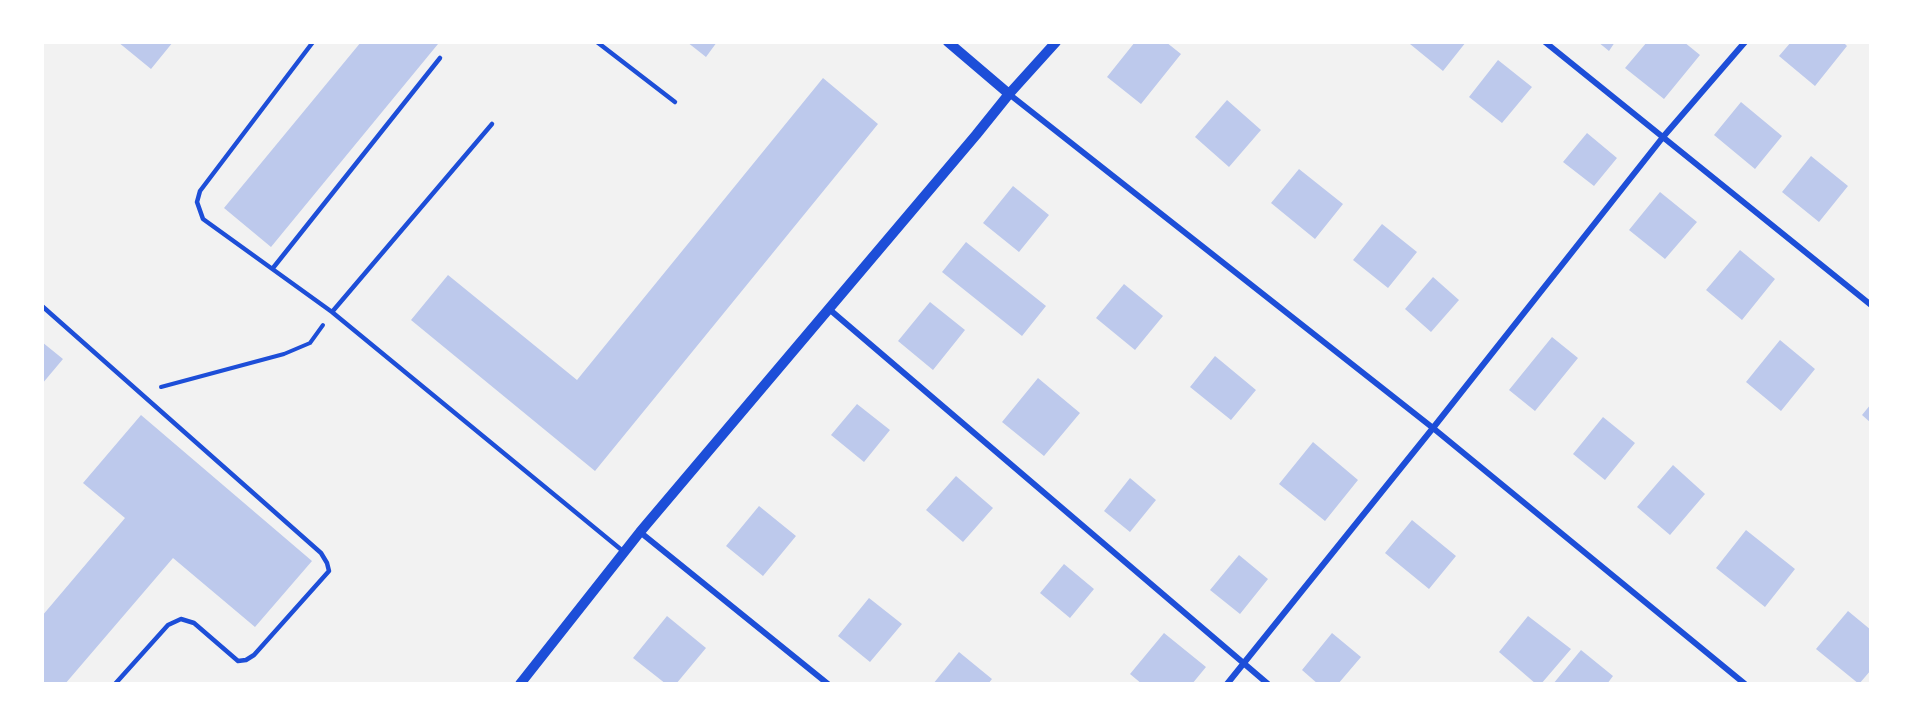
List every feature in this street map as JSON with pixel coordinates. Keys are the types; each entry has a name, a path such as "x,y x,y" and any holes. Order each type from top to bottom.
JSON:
{"street":[{"path":"948,42 1009,94 1433,428 1745,684"},
{"path":"520,684 640,532 1009,94 1056,42"},
{"path":"1545,42 1871,305"},
{"path":"1227,684 1664,137 1745,42"},
{"path":"829,309 1268,684"},
{"path":"640,532 828,684"}],"lane":[{"path":"313,42 200,191 197,202 203,219 332,312 624,552"},
{"path":"597,42 675,102"},
{"path":"273,268 440,58"},
{"path":"332,312 492,124"},
{"path":"42,306 321,553 329,571 255,655 246,660 238,661 194,623 181,619 168,625 115,684"}],"path":[{"path":"140,392 284,354 310,343 332,312"}],"building":[{"path":"118,42 173,42 151,69"},
{"path":"361,42 435,42 438,44 271,247 224,208"},
{"path":"687,42 717,42 706,57"},
{"path":"1135,42 1166,42 1181,54 1141,104 1107,77"},
{"path":"1412,42 1466,42 1443,71 1410,44"},
{"path":"1598,42 1615,42 1609,51"},
{"path":"1647,42 1684,42 1700,55 1664,99 1625,68"},
{"path":"1791,42 1843,42 1847,46 1815,86 1779,56"},
{"path":"1498,60 1532,87 1502,123 1469,97"},
{"path":"823,78 878,124 595,471 411,320 448,275 577,380"},
{"path":"1227,100 1261,130 1229,167 1195,137"},
{"path":"1741,102 1782,136 1755,169 1714,135"},
{"path":"1587,133 1617,158 1594,186 1563,162"},
{"path":"1811,156 1848,186 1819,222 1782,192"},
{"path":"1299,169 1343,204 1315,239 1271,203"},
{"path":"1013,186 1049,215 1019,252 983,223"},
{"path":"1660,192 1697,222 1665,259 1629,230"},
{"path":"1382,224 1417,252 1388,288 1353,260"},
{"path":"966,242 1046,306 1022,336 942,272"},
{"path":"1740,250 1775,279 1742,320 1706,290"},
{"path":"1433,277 1459,300 1431,332 1405,309"},
{"path":"1124,284 1163,316 1135,350 1096,318"},
{"path":"930,302 965,330 933,370 898,341"},
{"path":"1552,337 1578,358 1535,411 1509,390"},
{"path":"1780,340 1815,369 1781,411 1746,382"},
{"path":"42,342 63,359 42,384"},
{"path":"1215,356 1256,390 1231,420 1190,387"},
{"path":"1038,378 1080,413 1044,456 1002,422"},
{"path":"857,404 890,430 864,462 831,435"},
{"path":"1871,404 1871,423 1862,415"},
{"path":"141,415 312,561 255,627 173,558 65,684 42,684 42,616 125,518 83,483"},
{"path":"1603,417 1635,443 1605,480 1573,454"},
{"path":"1313,442 1358,480 1325,521 1279,484"},
{"path":"1673,465 1705,494 1670,535 1637,507"},
{"path":"956,476 993,508 963,542 926,510"},
{"path":"1130,478 1156,500 1130,532 1104,511"},
{"path":"759,506 796,536 763,576 726,546"},
{"path":"1412,520 1456,556 1429,589 1385,553"},
{"path":"1746,530 1795,569 1765,607 1716,568"},
{"path":"1239,555 1268,579 1240,614 1210,590"},
{"path":"1064,564 1094,589 1070,618 1040,593"},
{"path":"869,598 902,624 870,662 838,636"},
{"path":"1848,611 1871,630 1871,670 1859,684 1816,649"},
{"path":"667,616 706,648 676,684 666,684 633,658"},
{"path":"1528,616 1571,649 1541,684 1536,684 1499,652"},
{"path":"1164,633 1206,667 1192,684 1142,684 1130,674"},
{"path":"1332,633 1361,657 1338,684 1318,684 1302,670"},
{"path":"1581,650 1613,676 1607,684 1553,684"},
{"path":"959,652 992,679 988,684 933,684"}]}
